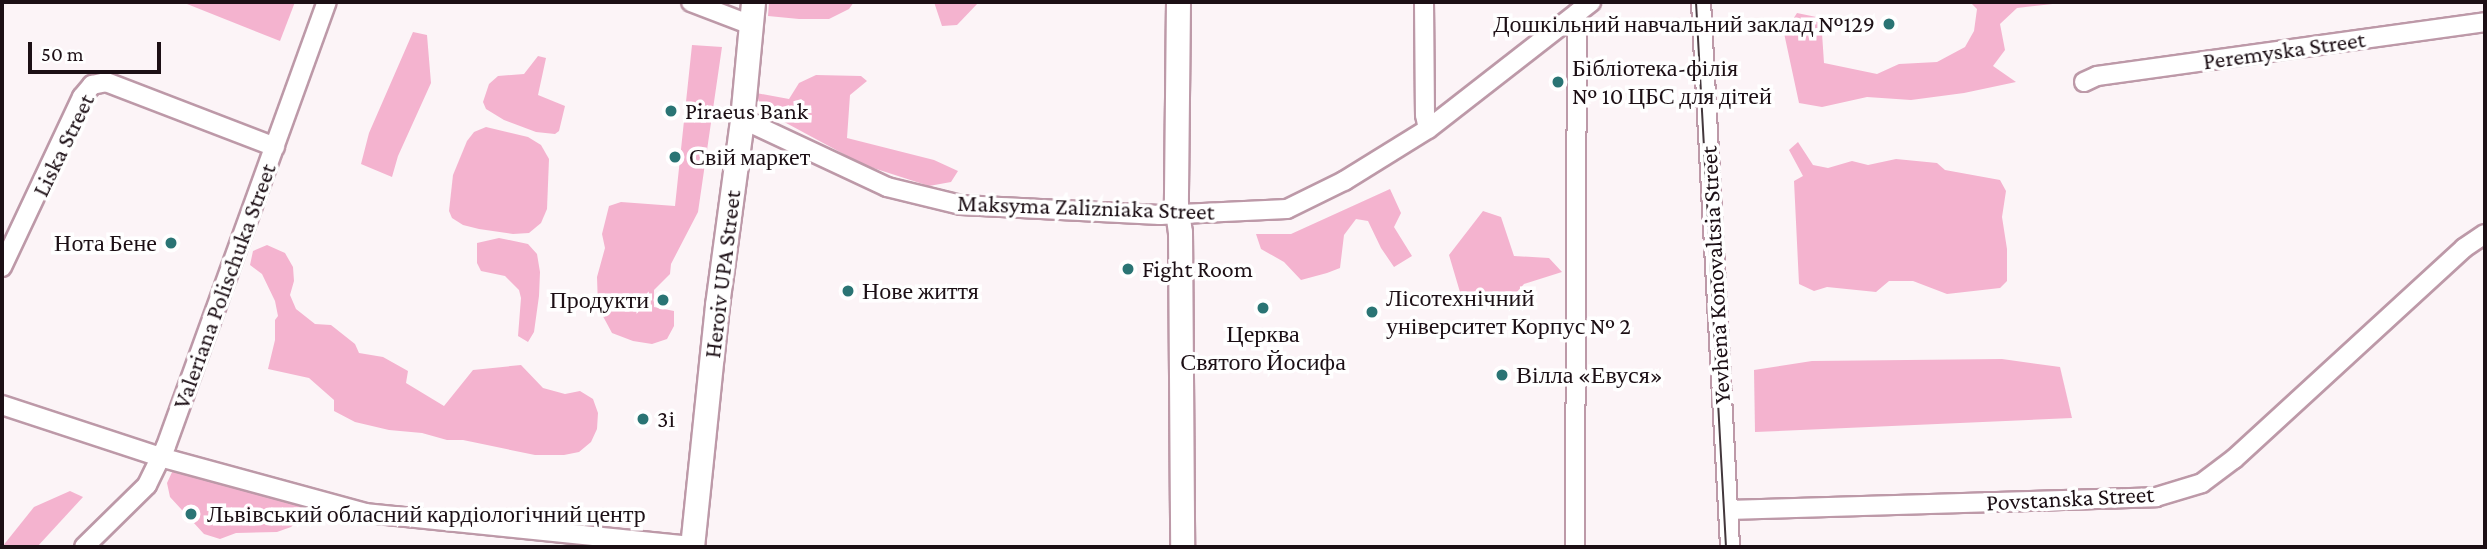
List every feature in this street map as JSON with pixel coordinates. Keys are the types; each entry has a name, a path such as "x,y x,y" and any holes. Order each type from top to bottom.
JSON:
{"main road":[{"path":"1178,2 1177,215 1180,232 1182,547"},
{"name":"Heroiv UPA Street","path":"692,547 716,305 742,119 752,13"}],"street":[{"name":"Valeriana Polischuka Street","path":"84,547 147,485 160,457 327,2"},
{"path":"691,2 752,13"},
{"path":"1424,2 1424,115 1428,129"},
{"name":"Yevhena Konovaltsia Street","path":"1701,2 1730,547"},
{"path":"1574,547 1584,7"},
{"name":"Maksyma Zalizniaka Street","path":"742,119 887,187 961,205 1177,215 1287,209 1344,181 1428,129 1584,7"},
{"name":"Peremyska Street","path":"2084,82 2097,76 2485,22"},
{"name":"Liska Street","path":"2,267 82,97 92,86 106,82 275,147"},
{"name":"Povstanska Street","path":"1728,510 2156,497 2202,483 2234,459 2464,248 2485,234"},
{"path":"2,405 160,457 366,513 692,547"}],"shaded area":[{"path":"182,2 295,2 280,41"},
{"path":"769,2 854,2 849,9 829,19 799,19 768,16"},
{"path":"934,2 979,2 957,25 942,26"},
{"path":"1970,2 2071,2 2017,8 2000,24 2005,50 1993,66 2016,82 1911,100 1867,97 1822,107 1799,103 1784,33 1797,13 1821,18 1824,63 1877,74 1899,64 1937,62 1965,47 1974,31 1977,9"},
{"path":"413,32 427,35 431,83 398,156 392,177 361,164 369,133"},
{"path":"692,45 722,47 698,212 671,264 670,274 654,290 654,307 674,311 674,326 667,339 652,344 633,341 612,333 598,307 597,277 605,248 602,234 609,206 621,202 675,206"},
{"path":"538,56 546,58 538,95 565,106 559,131 555,134 536,132 504,120 486,109 483,102 489,84 498,76 524,74"},
{"path":"816,75 861,76 867,81 850,95 847,138 934,160 958,171 951,182 929,186 864,165 762,110 756,93 789,99 799,83"},
{"path":"486,127 528,137 541,145 549,159 547,209 541,223 529,233 513,234 463,225 452,218 449,211 453,175 467,141 474,132"},
{"path":"1798,142 1813,165 1828,168 1852,161 1868,165 1896,159 1937,163 1945,170 2000,180 2006,191 2002,217 2007,249 2007,281 2000,288 1947,294 1913,281 1889,281 1876,292 1827,287 1814,291 1799,284 1794,181 1803,176 1789,150"},
{"path":"1390,189 1401,213 1394,227 1412,256 1394,267 1368,221 1356,219 1344,235 1340,268 1327,273 1301,280 1284,262 1261,249 1256,234 1291,234"},
{"path":"1483,211 1501,217 1514,256 1549,258 1562,272 1524,284 1507,303 1495,309 1465,309 1449,255"},
{"path":"499,238 528,244 537,254 540,272 539,296 534,332 528,342 518,336 521,298 519,290 505,276 481,271 477,263 477,243"},
{"path":"267,245 285,253 293,267 294,281 290,295 296,309 315,324 331,325 355,344 359,353 383,357 408,371 406,383 444,406 473,370 521,365 543,388 565,394 580,391 593,399 598,413 597,429 591,442 579,452 535,455 463,440 447,440 422,433 389,430 355,422 334,411 334,400 309,378 268,369 275,340 275,320 278,316 275,301 262,274 250,265 253,251"},
{"path":"2002,359 2060,367 2072,418 1755,432 1754,370 1812,361"},
{"path":"173,470 303,501 302,516 291,527 277,532 236,533 220,539 204,534 170,497 167,483"},
{"path":"70,491 83,497 37,547 2,547 34,507"}],"tram line":[{"path":"1696,2 1726,547"}],"place":[{"name":"Дошкільний навчальний заклад №129","path":"1889,24"},
{"name":"Бібліотека-філія № 10 ЦБС для дітей","path":"1558,82"},
{"name":"Piraeus Bank","path":"671,111"},
{"name":"Свій маркет","path":"675,157"},
{"name":"Нота Бене","path":"171,243"},
{"name":"Fight Room","path":"1128,269"},
{"name":"Нове життя","path":"848,291"},
{"name":"Продукти","path":"663,300"},
{"name":"Церква Святого Йосифа","path":"1263,308"},
{"name":"Лісотехнічний університет Корпус № 2","path":"1372,312"},
{"name":"Вілла «Евуся»","path":"1502,375"},
{"name":"3і","path":"643,419"},
{"name":"Львівський обласний кардіологічний центр","path":"191,514"}]}
